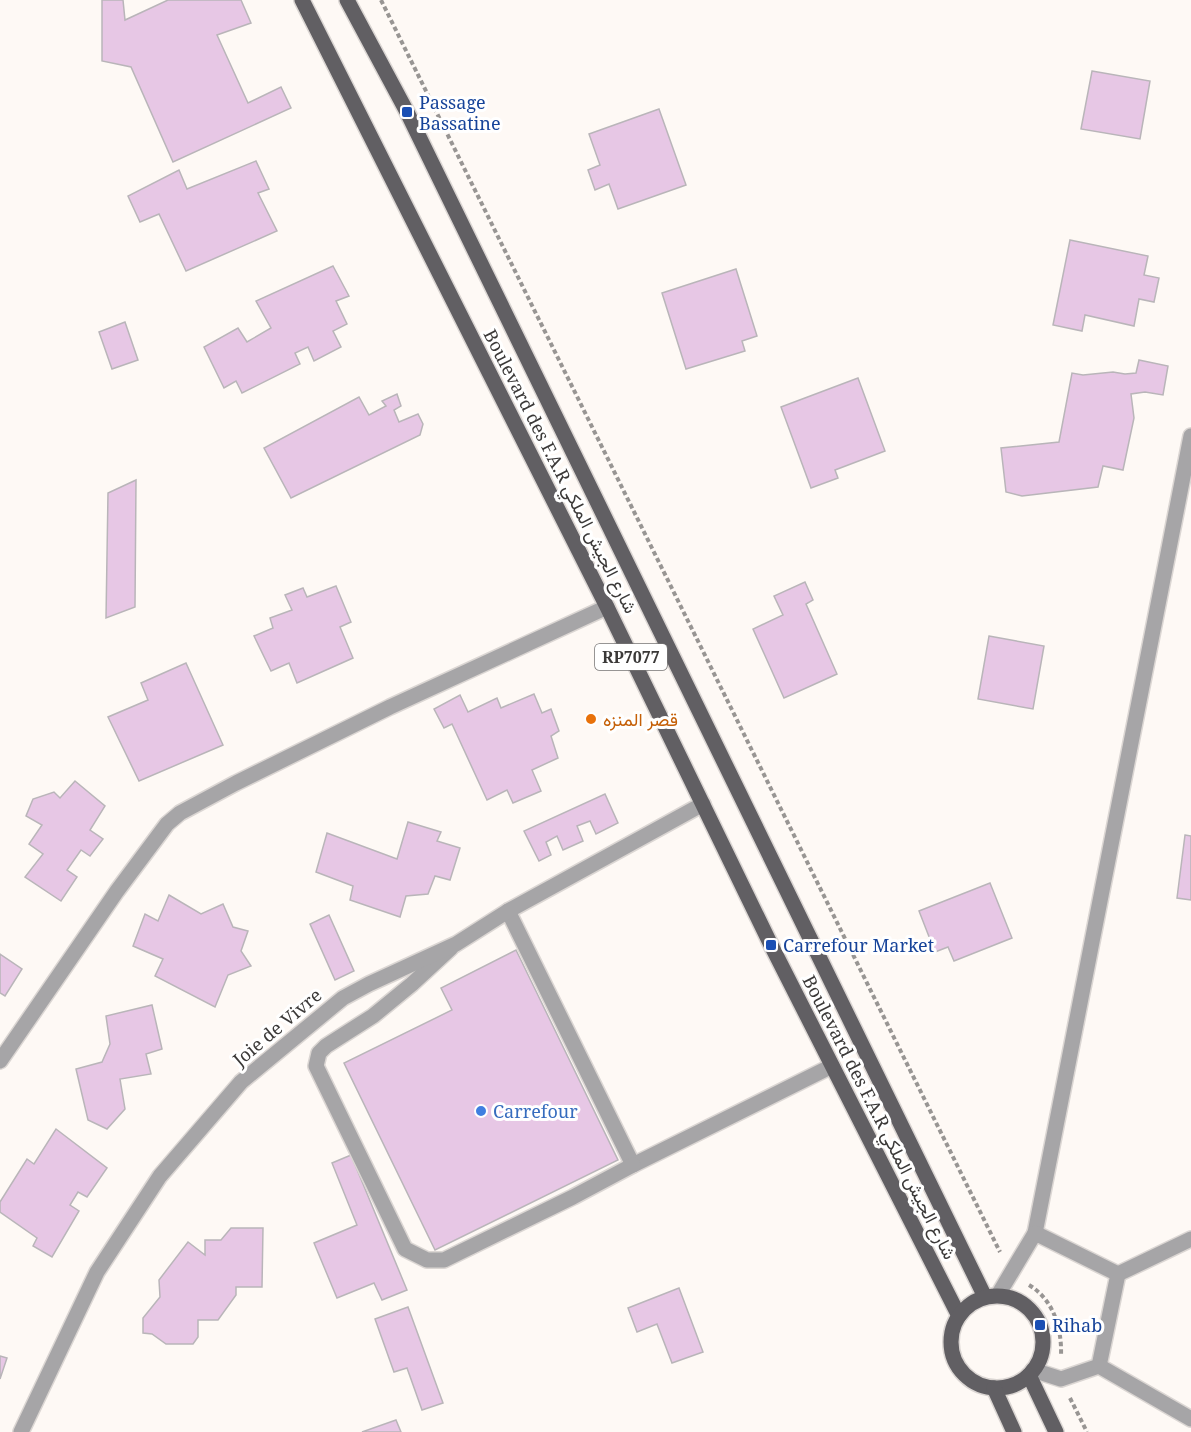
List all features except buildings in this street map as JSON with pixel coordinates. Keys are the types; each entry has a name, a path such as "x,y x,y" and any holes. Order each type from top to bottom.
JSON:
{"main road":[{"name":"Boulevard des F.A.R شارع الجيش الملكي","path":"302,0 607,607 832,1066 959,1316"},
{"name":"Boulevard des F.A.R شارع الجيش الملكي","path":"347,0 407,112 991,1296"},
{"path":"991,1296 1011,1298 1023,1304 1033,1313 1040,1325 1043,1338 1042,1352 1031,1373 1012,1385 994,1388 980,1385 969,1378 956,1362 951,1342 953,1328 966,1307 991,1296"},
{"path":"1031,1373 1056,1432"},
{"path":"994,1388 1014,1432"}],"street":[{"path":"991,1296 1035,1233 1191,436"},
{"path":"0,1061 62,968 123,883 167,825 180,813 390,707 607,607"},
{"name":"Joie de Vivre","path":"21,1432 98,1272 136,1211 160,1176 241,1082 343,998 456,944 508,911 703,804"},
{"path":"508,911 633,1165"},
{"path":"456,944 373,1016 326,1046 319,1053 317,1060 318,1072 405,1249 427,1260 444,1260 832,1066"},
{"path":"1035,1233 1118,1274"},
{"path":"1118,1274 1191,1239"},
{"path":"1099,1366 1118,1274"},
{"path":"1031,1373 1061,1379 1099,1366 1191,1419"}],"path":[{"path":"381,0 979,1207 1009,1273 1035,1288 1051,1307 1060,1328 1061,1379 1087,1432"}],"place":[{"name":"Passage Bassatine","path":"407,112"},
{"name":"قصر المنزه","path":"591,719"},
{"name":"Carrefour Market","path":"771,945"},
{"name":"Carrefour","path":"481,1111"},
{"name":"Rihab","path":"1040,1325"}]}
